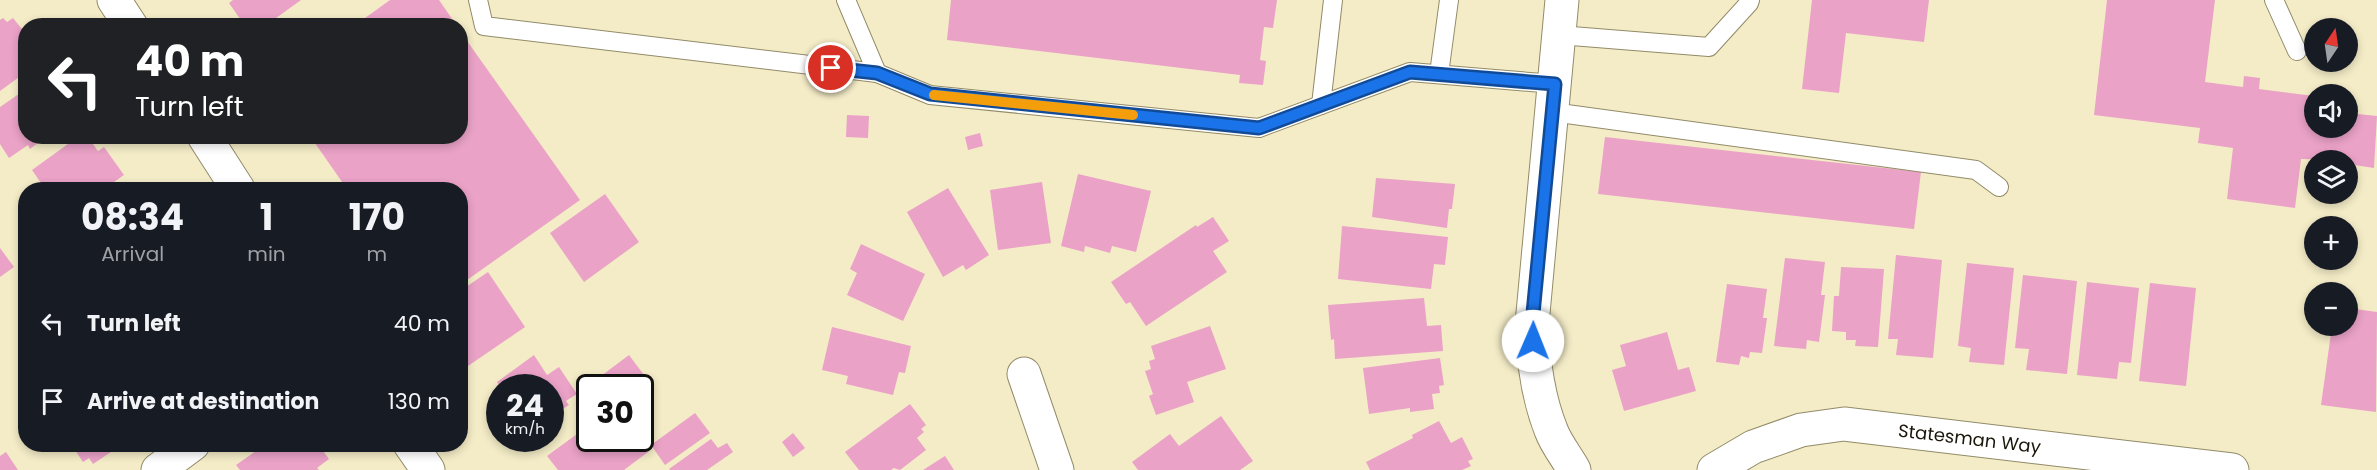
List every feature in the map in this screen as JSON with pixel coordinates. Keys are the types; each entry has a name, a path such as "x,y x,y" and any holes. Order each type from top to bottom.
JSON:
{"street":[{"path":"114,0 126,18"},
{"path":"1562,0 1532,324 1533,359 1539,393 1551,431 1574,470"},
{"path":"209,144 234,182"},
{"path":"1024,374 1057,470"},
{"name":"Statesman Way","path":"1714,470 1753,447 1801,430 1845,424 2232,470"},
{"path":"158,470 183,452"},
{"path":"416,452 428,470"}],"lane":[{"path":"478,0 484,26 877,73 930,94 1259,128 1410,72 1439,74 1553,98 1976,170 1999,187"},
{"path":"846,0 877,73"},
{"path":"1321,105 1333,0"},
{"path":"1439,74 1449,0"},
{"path":"1559,35 1709,48 1750,0"},
{"path":"2274,0 2296,51"}],"building":[{"path":"233,0 301,0 276,18 239,18 229,3"},
{"path":"390,0 439,0 451,18 365,18"},
{"path":"951,0 1277,0 1273,28 1264,27 1260,60 1266,61 1263,85 1239,83 1240,75 947,40"},
{"path":"1812,0 1929,0 1924,42 1846,33 1839,93 1802,89"},
{"path":"2107,0 2215,0 2205,82 2243,87 2244,76 2260,78 2259,89 2304,95 2304,138 2358,138 2358,114 2377,116 2374,168 2358,166 2358,150 2304,150 2295,208 2227,199 2233,148 2198,143 2200,128 2094,115"},
{"path":"3,18 7,22 13,18 18,24 18,78 0,91 0,20"},
{"path":"468,42 580,200 468,279 468,182 342,182 316,144 468,144"},
{"path":"18,95 18,144 37,144 30,149 28,145 9,158 0,144 0,107"},
{"path":"847,115 869,116 868,138 846,137"},
{"path":"980,133 983,146 968,150 965,137"},
{"path":"1605,137 1921,172 1914,229 1598,194"},
{"path":"68,144 93,144 98,151 104,147 124,175 114,182 40,182 32,170"},
{"path":"1078,174 1151,191 1136,252 1112,246 1110,253 1085,246 1084,252 1061,246"},
{"path":"1376,178 1455,184 1447,228 1372,217"},
{"path":"1042,182 1051,243 998,250 990,190"},
{"path":"948,188 989,255 966,270 963,265 943,277 907,212"},
{"path":"605,194 639,242 584,282 550,233"},
{"path":"1213,217 1229,241 1213,251 1227,272 1146,326 1130,302 1126,304 1111,282 1196,225 1197,227"},
{"path":"1342,226 1448,237 1445,265 1434,264 1431,289 1338,279"},
{"path":"861,244 925,274 903,321 847,295 857,273 850,269"},
{"path":"0,248 14,267 0,277"},
{"path":"1896,255 1942,260 1933,358 1896,355 1898,339 1888,339"},
{"path":"1785,258 1825,262 1821,295 1825,295 1819,342 1807,340 1806,349 1774,346"},
{"path":"1967,263 2014,268 2004,365 1969,362 1971,348 1958,346"},
{"path":"1841,267 1884,269 1878,347 1855,346 1856,340 1846,340 1846,332 1832,331 1834,296 1839,296"},
{"path":"488,272 525,327 468,366 468,286"},
{"path":"2023,275 2077,281 2067,374 2026,370 2029,349 2015,348"},
{"path":"2087,282 2139,288 2131,363 2119,362 2117,379 2077,375"},
{"path":"2150,283 2196,288 2186,386 2139,381"},
{"path":"1727,284 1767,289 1763,318 1767,318 1762,353 1750,352 1749,358 1741,356 1739,365 1716,362"},
{"path":"1424,298 1427,326 1441,325 1443,351 1335,359 1328,305"},
{"path":"2358,309 2377,312 2376,412 2321,405 2331,336 2358,336"},
{"path":"1210,326 1226,369 1187,382 1194,402 1156,415 1149,396 1153,394 1145,371 1151,369 1149,361 1155,359 1151,346"},
{"path":"832,327 911,346 905,373 899,372 893,395 846,384 848,376 822,370"},
{"path":"1667,332 1678,370 1689,367 1696,391 1624,411 1612,370 1626,366 1620,345"},
{"path":"534,355 546,374 508,374"},
{"path":"629,355 643,374 604,374"},
{"path":"1440,358 1444,385 1439,386 1440,393 1432,394 1434,409 1410,412 1410,408 1369,414 1363,368"},
{"path":"559,367 564,374 548,374"},
{"path":"564,374 576,392 566,401 569,405 564,408"},
{"path":"910,404 926,425 921,429 924,432 917,438 926,450 900,470 894,468 891,470 859,470 845,452"},
{"path":"695,413 710,433 665,465 654,449 654,443"},
{"path":"1221,416 1253,461 1240,470 1138,470 1132,462 1170,434 1179,446"},
{"path":"1439,421 1451,443 1462,437 1473,459 1468,461 1471,466 1462,470 1370,470 1366,462 1413,438 1412,435"},
{"path":"793,433 805,448 793,457 782,442"},
{"path":"576,435 576,452 648,452 624,470 558,470 547,456 552,452 564,452 564,444"},
{"path":"711,439 718,448 727,443 733,452 707,470 669,469"},
{"path":"6,452 18,470 0,470 0,456"},
{"path":"76,452 111,452 93,464 89,458 83,462"},
{"path":"255,452 324,452 329,459 317,468 319,470 240,470 236,465"},
{"path":"945,456 954,470 923,470"}],"slow traffic":[{"path":"934,95 1133,115"}],"route":[{"path":"831,68 877,73 930,94 1259,128 1410,72 1555,84 1532,324 1533,341"}]}
